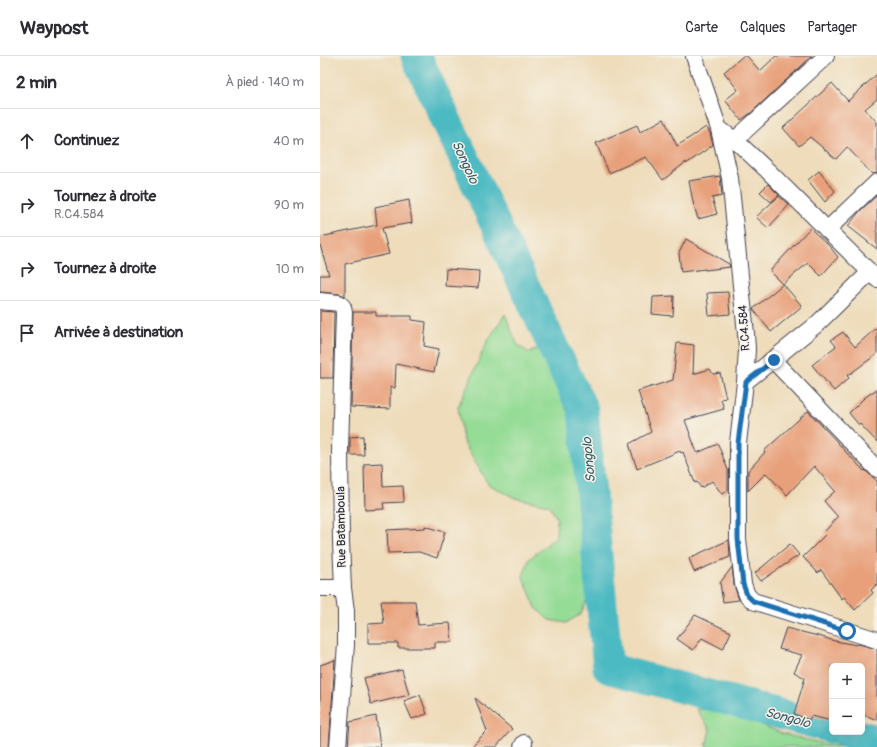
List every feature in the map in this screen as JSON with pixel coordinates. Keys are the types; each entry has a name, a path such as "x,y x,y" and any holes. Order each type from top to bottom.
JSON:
{"street":[{"name":"R.C4.584","path":"694,56 720,129 730,178 746,334 746,382 738,443 738,539 743,584 747,595 753,601 877,640"},
{"path":"735,140 826,56"},
{"path":"720,129 735,140 767,170 873,276 746,382"},
{"path":"827,230 877,182"},
{"name":"Rue Batamboula","path":"320,301 339,303 343,307 344,313 340,450 341,542 343,588 346,611 346,645 338,747"},
{"path":"774,360 877,469"},
{"path":"320,588 343,588"}],"green space":[{"path":"505,314 517,344 529,353 546,344 577,409 589,552 587,599 581,614 566,623 549,620 536,608 523,577 529,559 556,537 557,519 549,505 515,498 488,484 463,441 458,407 487,342"},
{"path":"696,709 730,711 783,734 824,744 865,747 706,747 710,729"}],"building":[{"path":"743,56 747,56 760,71 776,56 812,56 751,113 741,120 725,100 738,90 724,72"},
{"path":"877,74 877,99 865,109 877,122 877,173 872,174 847,147 836,159 810,137 799,146 783,128 832,83 848,101"},
{"path":"664,119 677,146 706,127 710,133 713,145 686,164 686,162 663,180 646,157 609,173 596,143 637,125 640,132"},
{"path":"819,171 835,191 825,202 808,180"},
{"path":"720,176 722,196 712,198 717,214 698,219 689,181"},
{"path":"768,184 779,195 771,202 760,192"},
{"path":"877,195 877,249 848,226 860,211"},
{"path":"779,196 789,205 768,228 756,217"},
{"path":"409,200 412,223 382,228 389,254 345,264 345,296 320,292 320,275 329,275 320,245 320,237 377,225 375,207"},
{"path":"810,228 838,257 821,276 808,263 783,284 770,271"},
{"path":"686,239 729,264 730,267 681,272 679,253"},
{"path":"446,269 479,271 478,288 445,286"},
{"path":"783,284 802,306 771,332 753,309"},
{"path":"728,292 730,314 709,316 707,293"},
{"path":"674,296 673,316 652,314 653,297"},
{"path":"320,311 334,312 333,378 320,378"},
{"path":"353,312 376,312 376,316 412,316 412,320 426,322 424,346 439,349 434,372 396,364 395,388 390,387 390,409 351,407"},
{"path":"877,327 877,354 847,376 849,378 834,391 812,365 836,346 831,340 843,332 855,347"},
{"path":"677,343 694,345 693,374 710,369 713,374 720,373 726,398 721,399 724,409 685,420 697,453 718,444 728,470 728,491 722,494 712,481 701,488 697,482 695,483 683,452 681,453 680,451 637,469 629,444 651,432 638,391 673,380"},
{"path":"877,389 877,442 849,413 864,398"},
{"path":"808,411 851,458 877,481 877,584 871,590 873,593 855,610 844,597 842,599 821,570 818,573 803,557 826,534 824,532 838,517 824,501 835,491 814,466 787,495 766,473 748,491 748,471 765,452 764,451"},
{"path":"363,436 364,455 350,455 350,437"},
{"path":"382,463 383,487 403,486 404,502 383,503 384,509 365,510 364,464"},
{"path":"425,526 445,532 437,558 419,552 388,553 387,530 425,528"},
{"path":"729,540 730,557 694,572 689,558"},
{"path":"790,544 799,555 761,581 755,573"},
{"path":"732,567 734,585 739,600 723,602 720,583"},
{"path":"381,601 415,601 418,625 450,623 452,642 435,642 435,648 398,648 398,643 368,643 368,624 384,623"},
{"path":"695,615 731,632 723,649 702,638 693,650 677,639"},
{"path":"786,628 835,641 858,644 877,649 877,720 865,715 865,663 829,663 829,720 811,716 809,720 794,714 805,678 794,672 802,655 779,649"},
{"path":"335,660 329,747 320,747 320,665"},
{"path":"402,669 409,695 371,704 364,678"},
{"path":"420,695 427,714 412,719 404,701"},
{"path":"475,698 512,729 496,747 471,747 487,731"},
{"path":"376,716 380,747 348,747 350,722"}],"waterway":[{"name":"Songolo","path":"416,56 583,410 608,668 829,727"},
{"name":"Songolo","path":"857,735 877,740"}],"route":[{"path":"774,360 746,382 738,443 738,539 743,584 747,595 753,601 847,631"}]}
